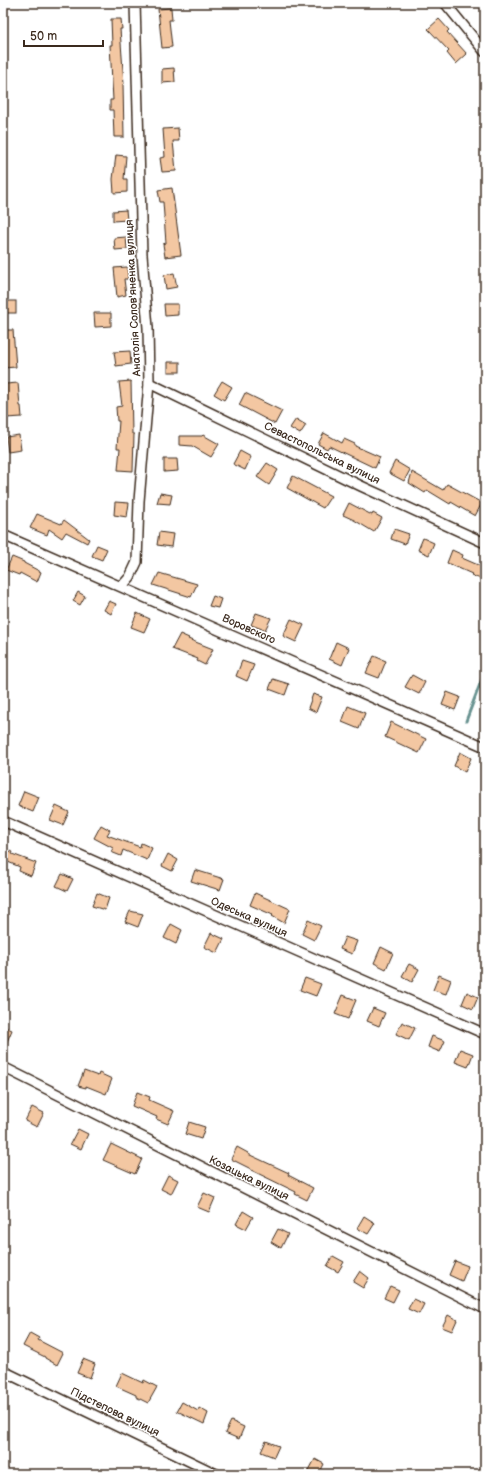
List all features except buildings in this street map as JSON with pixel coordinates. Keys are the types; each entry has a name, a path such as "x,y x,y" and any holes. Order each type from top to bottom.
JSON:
{"street":[{"name":"Анатолія Солов'яненка вулиця","path":"122,586 130,578 137,562 139,501 149,383 148,328 142,255 135,3"},
{"path":"445,3 485,52"},
{"name":"Севастопольська вулиця","path":"149,383 361,486 485,543"},
{"name":"Воровского","path":"3,535 122,586 485,747"},
{"name":"Одеська вулиця","path":"3,821 485,1034"},
{"name":"Козацька вулиця","path":"3,1067 485,1309"},
{"name":"Підстепова вулиця","path":"3,1371 216,1474"}],"waterway":[{"path":"466,721 485,671"}]}
